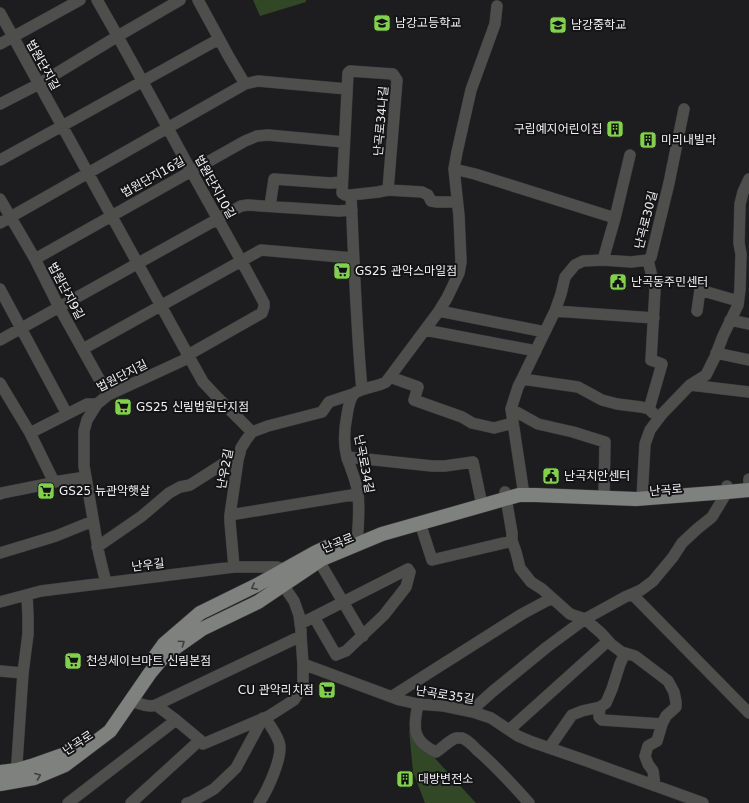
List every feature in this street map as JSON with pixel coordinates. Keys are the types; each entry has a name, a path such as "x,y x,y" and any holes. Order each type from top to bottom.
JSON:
{"main road":[{"name":"난곡로","path":"0,772 34,778 65,765 110,731 150,673 165,655 202,629 258,602 319,561 380,526 523,491 642,495 727,489 749,484"},
{"name":"난곡로","path":"0,784 31,766 65,754 104,725 164,644 200,613 257,585 316,552 420,523 481,502"}],"street":[{"path":"13,37 80,0"},
{"name":"법원단지10길","path":"97,0 264,303 262,313 188,356"},
{"path":"0,104 39,84 180,0"},
{"path":"198,0 245,84"},
{"path":"188,356 203,382 252,432 268,426 322,412 329,402 382,385 386,382 439,311 459,273 461,262 459,216 454,169 471,90 495,24 497,6"},
{"name":"법원단지길","path":"0,13 188,356 184,360 108,395 97,404 86,420 84,431 84,466 93,521 106,584"},
{"name":"법원단지길","path":"0,44 13,37"},
{"path":"0,160 219,39"},
{"name":"난곡로34나길","path":"342,182 348,73 350,71 393,74 397,80 388,190"},
{"path":"5,220 245,84 258,81 347,89"},
{"name":"난곡로30길","path":"523,491 511,409 518,387 555,311 565,277 574,265 583,261 603,260 631,262 648,260 651,257 669,183 684,109"},
{"name":"법원단지16길","path":"112,215 245,141 257,136 282,136 344,142"},
{"path":"603,260 630,155"},
{"path":"454,169 475,174 615,218"},
{"path":"270,206 274,179 330,183 342,182 342,193 345,195 388,190 422,192 428,195 432,201 457,202"},
{"path":"642,495 645,444 650,430 690,385 706,375 738,305 745,251 739,243 744,215 740,204 743,192 749,179"},
{"path":"351,194 359,356 358,392"},
{"name":"법원단지9길","path":"0,200 5,220 34,259 108,395"},
{"path":"0,340 242,206 248,204 339,211 352,210"},
{"path":"34,259 112,215"},
{"path":"83,349 261,250 353,258"},
{"path":"648,260 655,290 651,360 662,364 649,409"},
{"path":"0,289 67,414"},
{"path":"697,311 700,290 738,301"},
{"path":"439,311 545,332"},
{"path":"555,311 654,318"},
{"path":"730,320 749,324"},
{"path":"425,330 536,351"},
{"path":"716,353 749,360"},
{"path":"390,377 418,387 414,400 462,417 472,423 494,428 512,423"},
{"path":"522,379 578,387 602,400 649,409 660,417"},
{"path":"0,383 30,433 54,482"},
{"path":"690,385 749,392"},
{"name":"난곡로34길","path":"357,540 358,494 356,483 347,457 344,430 349,403 358,392"},
{"path":"30,433 87,404 97,404"},
{"path":"511,409 538,424 573,432 605,442 604,494"},
{"name":"난우2길","path":"234,567 230,515 241,448 252,432"},
{"path":"98,547 142,516 169,493 180,487 190,485 240,453"},
{"path":"347,457 432,466 445,466 473,462 481,502"},
{"path":"0,494 86,476"},
{"path":"471,711 547,647 585,619 607,606 641,590 653,581 673,557 682,542 712,517 727,489"},
{"path":"230,515 358,494"},
{"path":"506,495 512,541 520,568 531,582 542,589 570,614 585,619 624,654 634,656 668,681 674,692 676,707 666,716 657,741 648,746 644,756 654,771 655,786"},
{"path":"0,553 56,536 93,521"},
{"path":"420,523 432,560 512,541"},
{"name":"난곡로","path":"319,561 363,636"},
{"name":"난우길","path":"0,602 41,591 234,567 277,567 301,573"},
{"path":"300,624 408,569 410,572 406,587 384,615 346,651 336,655 314,617"},
{"path":"156,705 176,720 203,744 269,716 294,700 303,686 301,630 299,615 294,601 283,585"},
{"path":"632,594 749,713"},
{"path":"16,776 28,634 27,595"},
{"path":"390,697 522,614 552,598"},
{"path":"131,701 144,705 156,705 301,636"},
{"path":"509,730 608,641"},
{"path":"549,748 572,715 582,710 600,707 606,703 625,653"},
{"name":"난곡로35길","path":"303,664 400,700 471,711 491,718 518,736 532,742 703,803"},
{"path":"0,671 24,673"},
{"path":"418,704 415,716 415,729 422,743 429,749 436,752 441,750 449,742 457,738 462,738 480,752 504,775 529,803"},
{"path":"600,707 599,717 602,720 662,724"},
{"path":"187,803 214,789 236,768 264,718"},
{"path":"259,803 270,784 280,752 279,742 264,718"},
{"path":"68,803 176,720"},
{"path":"131,803 200,740"}],"green space":[{"path":"253,0 306,0 306,2 260,16"},
{"path":"409,730 476,803 425,803 413,772"}],"place":[{"name":"남강고등학교","path":"382,23"},
{"name":"남강중학교","path":"558,25"},
{"name":"구립예지어린이집","path":"615,129"},
{"name":"미리내빌라","path":"648,140"},
{"name":"GS25 관악스마일점","path":"342,271"},
{"name":"난곡동주민센터","path":"618,282"},
{"name":"GS25 신림법원단지점","path":"123,407"},
{"name":"난곡치안센터","path":"551,476"},
{"name":"GS25 뉴관악햇살","path":"46,491"},
{"name":"천성세이브마트 신림본점","path":"73,661"},
{"name":"CU 관악리치점","path":"327,690"},
{"name":"대방변전소","path":"405,779"}]}
